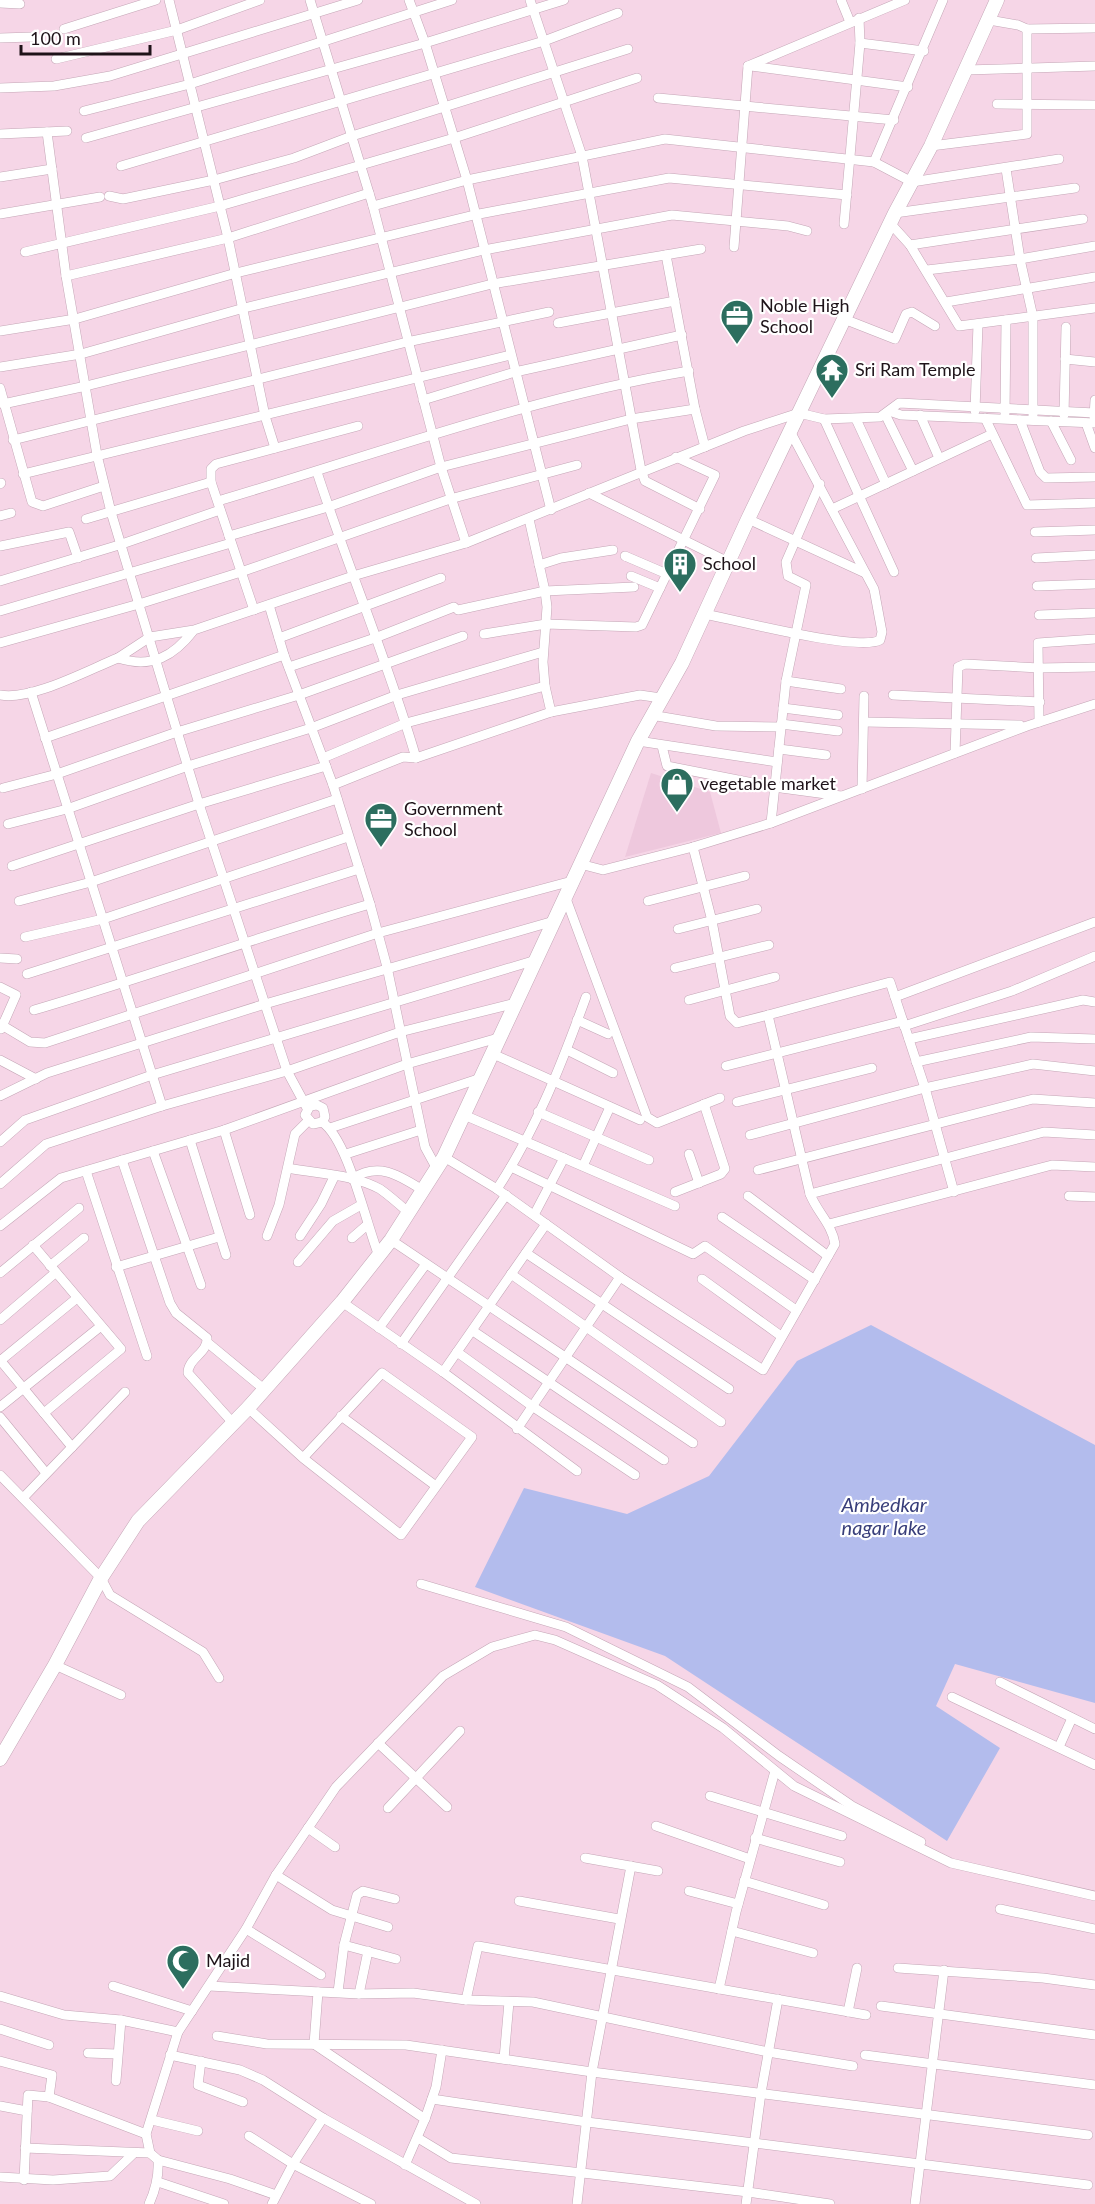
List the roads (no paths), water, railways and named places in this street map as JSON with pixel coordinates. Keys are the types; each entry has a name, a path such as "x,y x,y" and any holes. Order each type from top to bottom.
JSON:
{"street":[{"path":"64,29 156,0"},
{"path":"169,0 228,238 265,416 275,448"},
{"path":"56,59 177,30 260,0"},
{"path":"310,0 373,206 432,435 450,499 466,543"},
{"path":"0,88 54,86 110,76 358,0"},
{"path":"409,0 435,74 467,180 474,215 551,510"},
{"path":"84,111 190,84 452,0"},
{"path":"86,138 425,43 531,5 564,0"},
{"path":"841,0 854,20 860,43 844,224"},
{"path":"748,66 905,0"},
{"path":"874,162 924,51 943,0"},
{"path":"0,1759 55,1665 101,1578 138,1521 265,1390 342,1302 391,1240 441,1163 638,741 682,663 790,431 893,218 931,146 997,0"},
{"path":"0,3 20,4"},
{"path":"531,5 582,156 641,470 645,481 700,509"},
{"path":"121,166 544,41 618,13"},
{"path":"989,20 1018,25 1027,29 1095,28"},
{"path":"931,146 1027,134 1025,103 1027,29"},
{"path":"0,38 32,37"},
{"path":"860,43 924,51"},
{"path":"0,214 105,196 123,199 214,180 294,158 352,136 628,49"},
{"path":"748,66 908,87"},
{"path":"734,247 748,66"},
{"path":"966,70 1095,66"},
{"path":"26,252 220,206 454,138 637,78"},
{"path":"658,98 894,120"},
{"path":"997,104 1095,105"},
{"path":"0,134 67,131"},
{"path":"46,132 66,276 97,455 119,545 150,637 199,804 287,1071 305,1104 305,1115 313,1124 326,1125 481,1078"},
{"path":"373,206 467,180 665,139 874,162 912,182 1059,159"},
{"path":"0,177 52,169"},
{"path":"1006,169 1020,259 1033,317 1033,415"},
{"path":"0,331 75,319 236,273 474,215 669,178 847,195"},
{"path":"893,218 1075,188"},
{"path":"66,276 228,238 369,193"},
{"path":"0,368 81,354 244,308 484,250 672,215 736,220 807,231"},
{"path":"893,218 927,270 959,326 1095,308"},
{"path":"910,245 1083,219"},
{"path":"927,270 1020,259 1095,246"},
{"path":"3,404 250,346 492,284 701,249"},
{"path":"666,255 695,409 705,447"},
{"path":"946,302 1095,277"},
{"path":"558,323 675,301"},
{"path":"14,440 407,342 549,312"},
{"path":"844,319 895,339 906,314 912,312 935,326"},
{"path":"1005,320 1005,413"},
{"path":"978,324 976,406 980,418 992,434 1027,505 1095,503"},
{"path":"1064,416 1066,327"},
{"path":"423,400 515,372 682,335"},
{"path":"23,474 510,355"},
{"path":"1065,359 1095,362"},
{"path":"0,581 119,545 219,506 432,435 624,382 689,371"},
{"path":"0,388 32,502 37,506 48,505 104,486"},
{"path":"1095,400 1093,419 1095,448"},
{"path":"0,695 14,696 32,692 118,658 150,637 194,630 353,576 466,543 551,510 641,470 744,430 799,413 824,419 880,417 899,403 976,406 1005,413 1093,419"},
{"path":"0,611 129,574 441,467 631,419 695,409"},
{"path":"887,412 980,418 1005,413 1020,420 1040,472 1046,478 1095,477"},
{"path":"887,412 913,471"},
{"path":"920,415 939,458"},
{"path":"1020,420 1033,415 1051,421 1064,416"},
{"path":"824,419 894,572"},
{"path":"856,419 885,484"},
{"path":"1051,421 1071,460"},
{"path":"254,610 211,482 211,469 216,464 358,426"},
{"path":"705,614 795,633 865,644 880,640 882,632 874,588 790,431"},
{"path":"832,509 992,434"},
{"path":"484,634 546,624 636,627 642,625 715,475 676,457"},
{"path":"0,643 139,604 241,572 450,499 577,465"},
{"path":"317,472 338,537 397,695 416,758"},
{"path":"86,519 211,482"},
{"path":"771,823 786,681 806,585 788,576 785,570 820,484"},
{"path":"590,493 683,542 728,562"},
{"path":"0,516 11,513"},
{"path":"529,519 545,591 546,624 543,652 545,686 551,712"},
{"path":"748,519 795,543 865,573"},
{"path":"1035,532 1095,530"},
{"path":"0,546 69,532 78,558"},
{"path":"539,565 561,558 613,550"},
{"path":"1036,558 1095,555"},
{"path":"625,556 667,574"},
{"path":"631,576 660,588"},
{"path":"279,638 441,578"},
{"path":"1037,586 1095,584"},
{"path":"289,667 456,608 545,591 634,587"},
{"path":"269,605 284,656 333,785 370,903 387,967 413,1099 429,1157 497,1189 620,1277 763,1370 835,1244 829,1224 816,1210 810,1194 768,1015"},
{"path":"1039,615 1095,613"},
{"path":"118,658 142,663 156,661 176,651 194,630"},
{"path":"3,788 57,774 177,732 299,695 463,636"},
{"path":"1039,722 1038,643 1095,639"},
{"path":"8,824 67,809 188,766 310,728 397,695 543,652"},
{"path":"45,738 284,656"},
{"path":"955,753 956,670 961,665 1039,668 1095,667"},
{"path":"786,681 841,689"},
{"path":"12,866 79,846 325,762 406,723 545,686"},
{"path":"32,692 162,1106"},
{"path":"333,785 403,757 416,758 551,712 640,695 661,698"},
{"path":"893,695 1040,702"},
{"path":"862,789 864,696"},
{"path":"580,864 603,870 693,847 771,823 1026,726 1095,704"},
{"path":"783,708 838,715"},
{"path":"651,716 716,726 781,726 838,731"},
{"path":"864,722 1026,726"},
{"path":"638,741 777,762"},
{"path":"662,746 667,766 774,787 843,796"},
{"path":"779,748 826,755"},
{"path":"19,901 91,882 337,800"},
{"path":"25,936 103,919 348,837"},
{"path":"693,847 704,886 724,990 733,1021 737,1023 890,982 925,1088 954,1192"},
{"path":"27,975 359,869"},
{"path":"648,901 745,876"},
{"path":"0,987 16,994 1,1027 30,1042 45,1043 132,1012 378,933 572,881"},
{"path":"565,896 647,1117 657,1123 720,1098"},
{"path":"34,1010 123,984 244,941 370,903"},
{"path":"678,929 757,909"},
{"path":"0,1096 36,1079 265,1004 387,967 554,921"},
{"path":"895,997 1095,922"},
{"path":"675,968 769,945"},
{"path":"726,1066 904,1024 1012,991 1095,956"},
{"path":"0,958 17,959"},
{"path":"0,1142 25,1120 152,1076 394,1001 536,960"},
{"path":"689,1000 775,977"},
{"path":"497,1189 526,1140 567,1050 586,997"},
{"path":"909,1039 1083,1000 1095,1002"},
{"path":"0,1184 46,1144 162,1106 287,1071 400,1032 516,1003"},
{"path":"577,1020 608,1034"},
{"path":"916,1062 1031,1037 1095,1040"},
{"path":"0,1226 61,1178 224,1130 305,1104 407,1064 498,1038"},
{"path":"567,1050 613,1073"},
{"path":"493,1054 639,1120"},
{"path":"0,1060 36,1079"},
{"path":"750,1136 925,1088 1033,1064 1095,1071"},
{"path":"737,1102 872,1068"},
{"path":"758,1170 1033,1099 1095,1103"},
{"path":"305,1104 323,1108 326,1125 346,1154 352,1179 379,1256"},
{"path":"675,1192 721,1174 725,1169 704,1104"},
{"path":"583,1166 610,1107"},
{"path":"538,1112 649,1160"},
{"path":"464,1115 675,1206"},
{"path":"267,1236 288,1168 295,1134 308,1121"},
{"path":"224,1130 250,1215"},
{"path":"346,1154 421,1130"},
{"path":"810,1194 1044,1132 1095,1135"},
{"path":"190,1140 226,1255"},
{"path":"153,1151 201,1285"},
{"path":"689,1154 699,1183"},
{"path":"534,1215 564,1158"},
{"path":"122,1160 153,1257 176,1313 205,1334 207,1342 265,1390"},
{"path":"829,1224 1052,1166 1095,1167"},
{"path":"511,1167 693,1254 705,1246 796,1310"},
{"path":"288,1168 352,1179 379,1189 409,1213"},
{"path":"352,1179 372,1169 384,1170 396,1174 424,1191"},
{"path":"86,1171 147,1356"},
{"path":"300,1236 325,1198 334,1177"},
{"path":"401,1344 506,1195"},
{"path":"748,1196 828,1256"},
{"path":"1069,1196 1095,1197"},
{"path":"298,1262 333,1221 361,1205"},
{"path":"1,1269 79,1208"},
{"path":"722,1217 815,1280"},
{"path":"443,1372 546,1224"},
{"path":"352,1238 367,1225"},
{"path":"116,1267 219,1237"},
{"path":"0,1320 84,1238"},
{"path":"391,1240 693,1443"},
{"path":"33,1245 121,1349 44,1413"},
{"path":"526,1253 729,1389"},
{"path":"379,1328 426,1264"},
{"path":"511,1274 584,1328 721,1422"},
{"path":"517,1429 620,1277"},
{"path":"702,1279 781,1336"},
{"path":"72,1447 0,1360 77,1298"},
{"path":"342,1302 443,1372 517,1429 577,1471"},
{"path":"0,1407 101,1326"},
{"path":"473,1331 549,1380 664,1460"},
{"path":"207,1342 191,1363 188,1373 233,1423"},
{"path":"457,1352 635,1475"},
{"path":"248,1408 303,1458 401,1535 472,1437 382,1373 303,1458"},
{"path":"23,1498 125,1392"},
{"path":"341,1416 436,1486"},
{"path":"0,1417 46,1473"},
{"path":"0,1474 101,1578 110,1595 203,1652 219,1678"},
{"path":"421,1584 566,1627 688,1687 778,1756 852,1806 947,1855 986,1871"},
{"path":"149,2204 158,2182 154,2157 146,2134 178,2032 246,1929 276,1875 336,1787 443,1676 492,1647 535,1635 555,1640 657,1685 723,1728 794,1786 951,1863 1095,1896"},
{"path":"55,1665 121,1695"},
{"path":"1000,1682 1095,1729"},
{"path":"952,1697 1095,1765"},
{"path":"1059,1748 1072,1718"},
{"path":"388,1808 460,1731"},
{"path":"378,1743 447,1807"},
{"path":"719,1989 738,1904 775,1771"},
{"path":"710,1796 842,1836"},
{"path":"656,1826 750,1859"},
{"path":"308,1828 335,1847"},
{"path":"755,1838 840,1862"},
{"path":"585,1858 658,1871"},
{"path":"577,2204 592,2072 604,2016 619,1919 631,1866"},
{"path":"276,1875 332,1910 388,1927"},
{"path":"744,1881 824,1905"},
{"path":"689,1892 738,1904"},
{"path":"338,1992 344,1945 350,1917 359,1893 395,1899"},
{"path":"519,1901 619,1919"},
{"path":"1000,1909 1095,1929"},
{"path":"246,1929 321,1975"},
{"path":"732,1931 813,1953"},
{"path":"344,1945 396,1959"},
{"path":"466,2000 478,1947 612,1968 866,2015"},
{"path":"359,1994 368,1951"},
{"path":"848,2012 857,1968"},
{"path":"898,1968 944,1970 1095,1985"},
{"path":"915,2204 944,1970"},
{"path":"113,1986 192,2011"},
{"path":"209,1986 359,1994 413,1993 466,2000 533,2002 768,2052 853,2066"},
{"path":"314,2044 318,1992"},
{"path":"0,1996 64,2015 121,2020 178,2032"},
{"path":"746,2204 761,2093 778,1999"},
{"path":"504,2059 509,2002"},
{"path":"881,2006 1095,2035"},
{"path":"116,2081 121,2020"},
{"path":"0,2029 49,2045"},
{"path":"217,2036 267,2044 406,2045 592,2072 1088,2135"},
{"path":"314,2044 424,2119"},
{"path":"405,2165 418,2138 432,2099 442,2050"},
{"path":"88,2053 117,2054"},
{"path":"170,2055 240,2070 263,2080 323,2118 476,2204"},
{"path":"865,2055 1095,2085"},
{"path":"0,2061 52,2075 49,2097"},
{"path":"201,2061 198,2085 243,2102"},
{"path":"24,2180 27,2095 49,2097 146,2134"},
{"path":"432,2099 587,2122 1088,2185"},
{"path":"0,2106 27,2111"},
{"path":"25,2148 154,2157 230,2179 274,2200 293,2164 323,2118"},
{"path":"152,2120 198,2132"},
{"path":"249,2136 293,2164 371,2204"},
{"path":"418,2138 451,2158 748,2192 830,2204"},
{"path":"0,2177 24,2180 110,2175 133,2154"},
{"path":"158,2182 224,2204"}],"water":[{"name":"Ambedkar nagar lake","path":"871,1325 1095,1445 1095,1703 955,1664 936,1706 1000,1748 947,1841 665,1656 475,1587 524,1488 627,1514 709,1476 797,1361"}],"place":[{"name":"Noble High School","path":"737,345"},
{"name":"Sri Ram Temple","path":"832,399"},
{"name":"School","path":"680,593"},
{"name":"vegetable market","path":"677,813"},
{"name":"Government School","path":"381,848"},
{"name":"Majid","path":"183,1990"}]}
